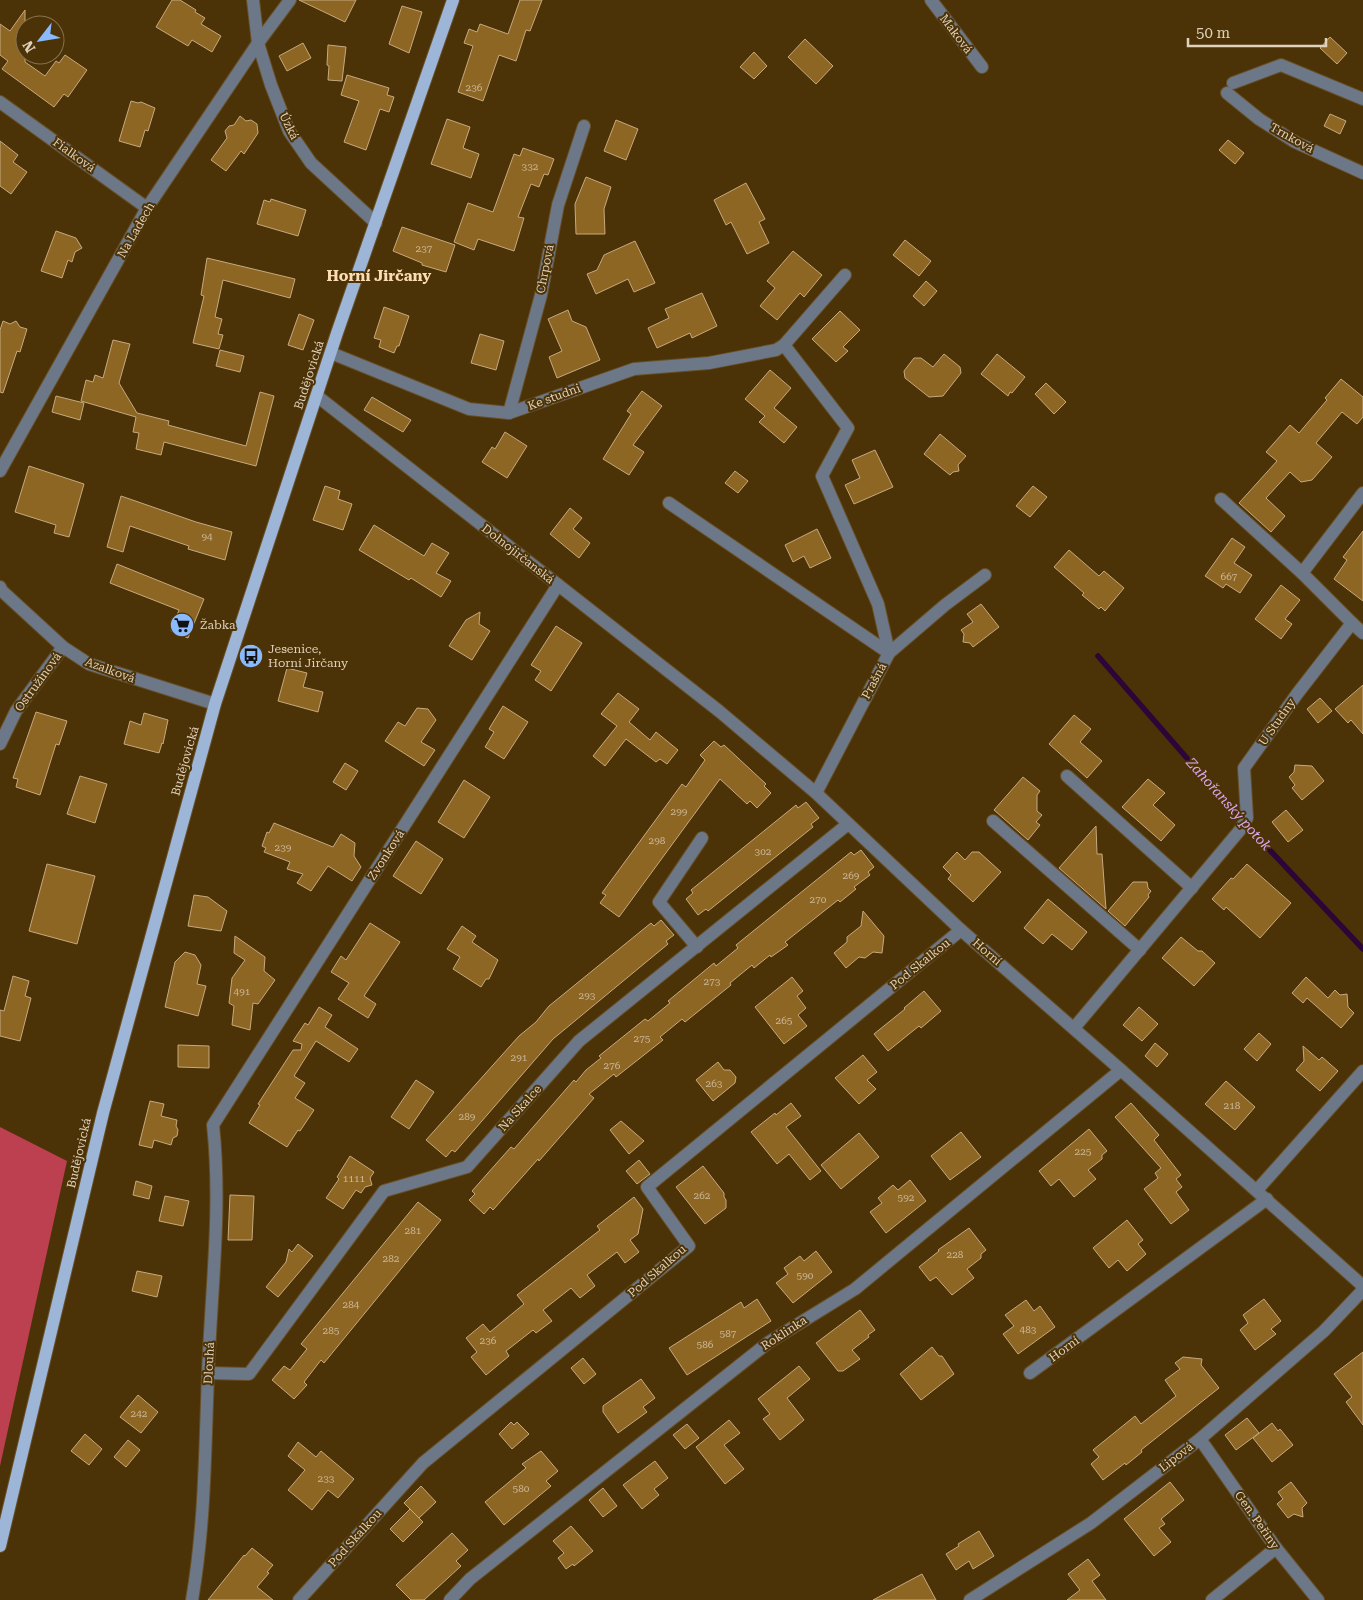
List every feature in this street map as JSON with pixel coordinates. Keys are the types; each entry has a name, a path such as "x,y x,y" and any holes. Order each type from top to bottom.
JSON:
{"main road":[{"name":"Budějovická","path":"0,1546 103,1113 215,704 330,353 453,0"}],"street":[{"name":"Úzká","path":"253,0 258,43 270,84 289,131 311,163 376,223"},
{"name":"Na Ladech","path":"0,471 147,208 258,43 290,0"},
{"name":"Maková","path":"931,0 982,67"},
{"name":"Trnková","path":"1363,99 1281,65 1230,88 1259,119 1295,142 1363,173"},
{"name":"Fialková","path":"0,102 147,208"},
{"name":"Chrpová","path":"509,413 541,295 558,205 584,126"},
{"name":"Ke studni","path":"330,353 469,409 509,413 634,369 733,360 776,350 784,345 845,275"},
{"path":"784,345 848,428 822,476 878,604 889,653"},
{"name":"Dolnojirčanská","path":"317,396 719,711"},
{"path":"1302,573 1363,492"},
{"path":"1221,499 1302,573 1363,633"},
{"path":"669,504 889,653"},
{"name":"Prašná","path":"816,793 889,653 985,574"},
{"name":"Zvonková","path":"213,1125 558,585"},
{"name":"Azalková","path":"1,591 63,648 89,664 215,704"},
{"name":"U Studny","path":"1074,1028 1240,830 1247,818 1244,768 1297,694 1352,623"},
{"name":"Ostružinová","path":"0,744 16,711 63,648"},
{"name":"Horní","path":"719,711 816,793 961,930 1257,1190 1363,1286"},
{"path":"1067,776 1192,888"},
{"path":"993,821 1140,950"},
{"name":"Na Skalce","path":"208,1373 249,1374 384,1191 467,1167 579,1041 848,824"},
{"path":"696,947 659,902 702,838"},
{"name":"Pod Skalkou","path":"298,1600 423,1463 689,1246 647,1187 961,930"},
{"name":"Roklinka","path":"450,1600 470,1579 769,1342 855,1289 1121,1070"},
{"path":"1257,1190 1363,1071"},
{"name":"Dlouhá","path":"192,1600 199,1559 215,1266 217,1155 213,1125"},
{"name":"Horní","path":"1030,1374 1267,1199"},
{"name":"Lipová","path":"970,1600 1091,1523 1200,1438 1324,1331 1363,1290"},
{"name":"Gen. Peřiny","path":"1200,1438 1276,1548 1318,1600"},
{"path":"1212,1600 1276,1548"}],"shaded area":[{"path":"0,1127 67,1161 0,1466"}],"building":[{"path":"172,0 180,0 196,10 195,12 205,18 201,24 221,36 212,52 192,40 188,46 156,27"},
{"path":"299,0 356,0 345,22"},
{"path":"520,0 542,0 530,31 526,30 516,61 499,55 483,101 458,92 473,46 464,43 469,29 477,32 480,24 508,34"},
{"path":"402,6 422,12 409,53 389,44"},
{"path":"0,24 10,31 15,24 15,65 29,65 45,76 53,65 65,65 65,55 87,70 68,97 64,94 54,107 2,69 8,61 0,55"},
{"path":"1330,37 1347,53 1337,64 1320,48"},
{"path":"805,39 833,66 816,84 788,57"},
{"path":"303,43 311,58 287,71 279,56"},
{"path":"328,45 346,47 342,81 328,80"},
{"path":"754,52 767,66 754,79 740,67"},
{"path":"347,75 389,88 387,95 394,97 389,112 380,109 366,150 344,142 359,101 341,95"},
{"path":"131,101 141,102 155,108 148,131 145,130 140,147 119,141"},
{"path":"1330,114 1346,121 1340,134 1324,126"},
{"path":"240,116 246,121 251,120 257,124 258,133 244,154 241,151 226,171 211,160 227,138 225,131 229,126 234,125"},
{"path":"447,119 470,127 463,148 479,154 471,178 431,164"},
{"path":"616,120 638,129 626,160 604,151"},
{"path":"1228,140 1244,153 1235,164 1219,150"},
{"path":"0,141 18,155 13,162 27,172 11,194 0,186"},
{"path":"523,148 554,159 548,175 544,174 539,187 531,184 518,217 524,218 514,251 478,239 474,250 454,242 468,203 493,212 514,154 520,156"},
{"path":"586,177 611,187 604,209 605,234 576,234 575,204"},
{"path":"746,183 765,219 759,222 769,243 747,254 731,222 726,225 714,200"},
{"path":"271,199 306,210 298,236 257,224 264,200 270,202"},
{"path":"402,227 455,245 446,272 422,265 422,263 393,251"},
{"path":"56,231 76,238 82,248 75,252 72,262 68,260 62,278 41,271"},
{"path":"905,240 931,261 919,276 893,255"},
{"path":"635,241 655,283 634,292 628,279 596,294 587,274 597,270 604,255"},
{"path":"793,251 822,275 804,297 800,293 777,320 760,306 775,288 767,281"},
{"path":"207,258 295,279 290,298 223,280 215,317 222,319 218,334 223,335 219,349 193,343 204,296 201,295"},
{"path":"926,281 937,291 924,306 913,296"},
{"path":"702,293 717,326 692,338 690,333 657,348 648,328 669,318 665,309"},
{"path":"384,307 409,316 399,346 397,346 394,353 379,347 381,340 374,338"},
{"path":"568,310 572,321 586,327 600,360 557,378 549,357 562,351 548,319"},
{"path":"840,311 860,330 843,347 848,351 836,362 812,339"},
{"path":"299,314 314,320 303,350 288,345"},
{"path":"3,321 10,324 16,321 20,327 27,329 20,352 17,351 3,393 0,392 0,330"},
{"path":"480,334 504,341 496,370 471,363"},
{"path":"113,340 130,344 119,383 137,413 169,421 168,425 246,446 260,392 274,396 256,466 164,442 161,455 136,449 139,433 133,432 136,417 81,401 86,380 93,382 95,375 103,378"},
{"path":"220,350 244,356 240,372 216,366"},
{"path":"944,354 960,367 961,373 943,396 929,397 905,378 904,371 914,358 921,358 933,367"},
{"path":"997,354 1025,377 1008,396 981,374"},
{"path":"770,370 791,388 774,408 797,427 784,443 759,422 765,416 745,399"},
{"path":"1341,379 1363,397 1363,417 1357,424 1342,412 1316,443 1332,457 1312,480 1301,482 1290,472 1266,498 1285,516 1271,532 1239,503 1277,461 1266,452 1290,425 1299,433 1327,400 1325,398"},
{"path":"1046,383 1066,402 1054,414 1035,394"},
{"path":"642,391 662,406 633,445 644,452 629,475 603,459 631,414 627,411"},
{"path":"56,396 84,403 80,420 52,412"},
{"path":"372,397 411,420 403,432 364,410"},
{"path":"505,432 527,446 507,478 482,462 492,447 495,449"},
{"path":"940,434 966,456 958,465 959,471 953,472 950,475 924,454"},
{"path":"875,450 893,487 854,504 845,485 860,478 852,460"},
{"path":"29,466 84,484 69,537 54,533 56,525 15,512"},
{"path":"735,471 748,481 738,493 725,483"},
{"path":"325,486 340,491 338,499 352,504 343,530 313,520"},
{"path":"1033,486 1047,497 1030,517 1016,506"},
{"path":"121,496 196,522 232,532 225,560 188,549 189,546 130,526 123,552 107,547"},
{"path":"570,508 582,518 573,529 590,543 579,558 550,534"},
{"path":"374,525 424,556 432,543 449,553 436,573 451,581 441,597 411,578 409,580 359,550"},
{"path":"817,529 831,558 810,568 804,556 793,562 785,545"},
{"path":"1363,531 1363,601 1334,579 1347,560 1343,557"},
{"path":"1232,538 1245,547 1234,563 1252,575 1240,593 1226,584 1223,588 1205,576"},
{"path":"1069,550 1099,576 1104,571 1124,588 1105,611 1101,607 1099,609 1082,595 1084,593 1054,567"},
{"path":"117,564 204,599 188,638 171,631 179,610 110,583"},
{"path":"1281,585 1300,600 1285,619 1292,624 1281,639 1255,619"},
{"path":"981,604 999,627 973,647 970,643 963,642 964,634 961,630 973,622 967,614"},
{"path":"480,612 479,624 490,631 472,660 449,646 466,620"},
{"path":"556,626 582,643 551,691 535,680 541,671 531,665"},
{"path":"287,668 307,673 303,687 323,692 318,712 278,701"},
{"path":"1363,685 1363,734 1351,720 1348,723 1335,709"},
{"path":"618,693 639,709 629,722 650,740 656,732 678,750 667,764 660,759 656,762 626,739 605,766 593,756 617,726 601,714"},
{"path":"1320,698 1332,711 1318,723 1307,709"},
{"path":"503,706 528,722 504,759 485,747 494,732 489,729"},
{"path":"417,708 428,709 436,720 421,742 435,750 424,766 385,741 398,722 405,726"},
{"path":"36,712 67,721 59,745 56,744 40,795 16,787 18,779 13,778"},
{"path":"144,713 168,720 159,753 124,744 130,721 141,725"},
{"path":"1074,715 1091,729 1080,742 1102,761 1087,778 1049,744"},
{"path":"714,741 721,747 724,745 766,784 764,786 771,793 757,808 750,801 747,804 720,779 619,917 600,903 606,895 602,893 682,784 686,787 705,760 700,755"},
{"path":"345,763 358,771 346,790 333,782"},
{"path":"1295,765 1312,766 1324,781 1302,800 1292,788 1295,785 1289,777 1294,772"},
{"path":"80,776 107,784 95,823 67,814"},
{"path":"1023,777 1040,791 1037,795 1037,811 1042,815 1036,822 1040,825 1028,840 994,810"},
{"path":"1148,779 1165,793 1153,805 1175,825 1161,841 1122,807"},
{"path":"464,780 490,797 464,838 438,822"},
{"path":"806,802 819,818 811,824 813,827 708,911 706,909 698,915 686,899 693,893 691,890 796,805 798,808"},
{"path":"1286,810 1303,830 1288,842 1272,822"},
{"path":"274,823 333,847 341,834 355,843 354,856 361,867 352,881 328,866 311,891 297,883 303,874 287,869 290,862 264,852 266,848 262,846 267,832 269,833"},
{"path":"1096,826 1097,854 1102,854 1106,909 1059,868"},
{"path":"416,841 443,859 421,894 393,876"},
{"path":"861,850 874,867 868,872 870,875 854,887 856,889 840,902 838,900 785,942 788,945 771,957 770,955 754,968 752,965 730,983 731,985 685,1022 682,1019 660,1037 663,1040 616,1077 614,1074 589,1094 594,1098 493,1210 490,1207 484,1214 469,1200 475,1194 472,1191 511,1147 514,1149 574,1080 576,1082 586,1070 601,1058 599,1056 645,1019 648,1021 670,1003 668,1001 714,963 716,966 738,948 736,945 851,852 854,855"},
{"path":"957,852 965,860 972,852 979,852 1001,872 973,902 948,879 951,875 943,867"},
{"path":"47,864 95,876 77,944 29,931"},
{"path":"1247,864 1291,903 1260,938 1226,907 1224,910 1212,899"},
{"path":"1133,882 1147,882 1148,888 1151,891 1148,895 1149,897 1125,926 1108,911"},
{"path":"194,895 208,897 227,911 221,931 188,926"},
{"path":"1048,899 1087,932 1072,950 1052,934 1043,944 1024,928"},
{"path":"863,911 884,936 882,953 873,952 865,958 859,957 846,968 834,953 847,942 847,937 861,926"},
{"path":"661,920 674,935 666,941 668,944 553,1039 455,1152 452,1150 446,1157 426,1140 519,1036 536,1022 549,1006 651,923 654,926"},
{"path":"370,923 400,942 364,996 376,1004 368,1018 338,999 349,983 331,972 341,956 346,960"},
{"path":"462,926 476,936 472,942 498,960 489,979 486,979 481,987 453,969 460,957 447,949"},
{"path":"235,936 265,957 264,971 275,980 258,1004 253,1003 250,1030 232,1025 234,1006 229,1003 232,978 245,960 234,953"},
{"path":"1181,937 1198,951 1202,951 1215,963 1194,986 1162,958"},
{"path":"185,952 195,955 201,965 197,984 206,986 198,1016 165,1007 175,962"},
{"path":"13,976 29,981 25,996 31,998 20,1041 0,1036 0,1010 4,1011"},
{"path":"792,977 803,991 797,996 806,1008 798,1015 807,1026 784,1044 755,1007"},
{"path":"1306,977 1328,998 1335,990 1340,995 1347,994 1348,1007 1354,1013 1341,1028 1307,998 1303,1003 1292,993"},
{"path":"924,991 941,1011 921,1028 919,1026 888,1051 874,1034"},
{"path":"319,1007 332,1015 325,1027 358,1049 349,1062 316,1041 294,1076 305,1083 295,1098 314,1110 287,1147 249,1123 260,1105 258,1104 293,1050 301,1050 302,1044 293,1041 305,1023 308,1025"},
{"path":"1139,1007 1158,1024 1142,1041 1123,1025"},
{"path":"1259,1033 1271,1044 1257,1061 1244,1049"},
{"path":"1155,1043 1168,1054 1157,1067 1145,1056"},
{"path":"178,1045 209,1046 209,1068 178,1067"},
{"path":"1303,1046 1319,1060 1322,1057 1338,1071 1320,1091 1296,1070 1304,1061"},
{"path":"863,1055 877,1072 867,1080 876,1089 859,1104 835,1078"},
{"path":"718,1062 724,1070 730,1070 736,1077 735,1083 713,1101 696,1080"},
{"path":"416,1080 434,1092 409,1129 391,1117"},
{"path":"1226,1081 1255,1107 1235,1130 1205,1104"},
{"path":"150,1101 164,1104 161,1116 177,1120 177,1136 173,1138 171,1145 154,1140 152,1148 139,1145"},
{"path":"791,1103 801,1116 786,1127 821,1171 810,1180 789,1154 777,1164 751,1132"},
{"path":"1131,1103 1159,1135 1154,1140 1181,1175 1176,1179 1182,1187 1176,1192 1189,1210 1171,1224 1144,1189 1158,1178 1155,1173 1161,1168 1115,1117"},
{"path":"621,1121 644,1141 629,1154 610,1130"},
{"path":"1089,1129 1107,1151 1102,1155 1102,1159 1088,1170 1096,1179 1074,1197 1059,1179 1051,1186 1039,1171"},
{"path":"961,1132 981,1157 950,1180 931,1156"},
{"path":"859,1133 879,1157 841,1189 821,1165"},
{"path":"350,1156 374,1172 370,1178 372,1185 365,1187 361,1193 356,1190 343,1209 326,1198 339,1179 337,1177"},
{"path":"639,1160 650,1174 637,1184 626,1171"},
{"path":"703,1166 724,1193 726,1200 726,1208 705,1224 676,1187"},
{"path":"910,1180 926,1201 886,1233 870,1212 882,1203 878,1198 893,1185 898,1190"},
{"path":"136,1181 152,1186 149,1199 133,1195"},
{"path":"230,1195 254,1196 252,1240 228,1240"},
{"path":"165,1196 189,1201 183,1226 159,1221"},
{"path":"634,1197 643,1209 638,1234 630,1240 639,1252 625,1263 617,1252 587,1275 595,1286 580,1298 571,1288 543,1310 552,1321 536,1333 533,1330 506,1351 509,1356 486,1375 471,1357 477,1352 466,1338 483,1324 490,1332 524,1304 517,1295 600,1230 597,1226"},
{"path":"418,1202 441,1220 324,1363 321,1360 304,1382 307,1385 294,1399 272,1380 284,1366 290,1370 307,1349 301,1344"},
{"path":"1127,1220 1143,1240 1138,1244 1146,1254 1127,1271 1118,1260 1109,1268 1093,1248"},
{"path":"969,1228 986,1250 981,1254 981,1258 967,1269 974,1278 952,1295 936,1277 930,1281 919,1267 938,1250"},
{"path":"298,1244 313,1256 278,1297 266,1287 286,1262 289,1249 292,1252"},
{"path":"816,1251 832,1272 793,1303 776,1283 788,1274 784,1268 800,1256 804,1261"},
{"path":"137,1271 162,1276 157,1297 132,1291"},
{"path":"757,1299 771,1321 687,1375 669,1348 741,1302 744,1308"},
{"path":"1264,1299 1281,1321 1271,1329 1276,1334 1255,1350 1240,1330 1248,1323 1243,1315"},
{"path":"1026,1300 1034,1311 1040,1306 1055,1327 1018,1354 1003,1334 1014,1326 1005,1315"},
{"path":"860,1310 875,1330 852,1350 860,1359 843,1371 838,1371 816,1343"},
{"path":"932,1347 939,1356 942,1356 954,1374 921,1400 900,1374"},
{"path":"1363,1352 1363,1425 1346,1402 1352,1397 1334,1374"},
{"path":"1183,1357 1202,1359 1201,1365 1219,1388 1141,1450 1142,1452 1126,1465 1125,1463 1103,1480 1091,1464 1099,1457 1093,1450 1135,1416 1141,1424 1176,1396 1165,1380 1180,1369 1175,1363"},
{"path":"583,1358 596,1374 584,1384 571,1368"},
{"path":"799,1366 810,1379 787,1398 804,1420 780,1440 763,1419 770,1414 758,1399"},
{"path":"641,1379 655,1398 643,1407 647,1412 618,1433 603,1412 603,1406"},
{"path":"138,1395 158,1412 141,1433 120,1417"},
{"path":"1247,1418 1259,1433 1236,1450 1225,1435"},
{"path":"729,1420 740,1433 724,1445 744,1469 725,1484 696,1447"},
{"path":"511,1422 514,1425 517,1422 529,1434 512,1449 499,1434"},
{"path":"1272,1423 1278,1431 1280,1429 1293,1445 1272,1462 1253,1438"},
{"path":"687,1424 699,1438 685,1449 673,1435"},
{"path":"85,1434 102,1449 89,1465 71,1451"},
{"path":"128,1440 140,1450 126,1467 114,1457"},
{"path":"298,1442 316,1457 321,1451 354,1479 338,1498 328,1490 312,1510 288,1490 305,1470 288,1456"},
{"path":"541,1451 558,1471 546,1481 551,1486 504,1525 485,1502 526,1468 522,1464"},
{"path":"655,1461 668,1478 654,1489 659,1495 642,1509 623,1485"},
{"path":"1170,1482 1184,1500 1161,1519 1165,1524 1159,1528 1171,1542 1154,1556 1124,1519"},
{"path":"1291,1482 1307,1503 1302,1508 1303,1517 1294,1514 1288,1518 1277,1504 1283,1499 1278,1492"},
{"path":"421,1486 436,1502 419,1518 404,1503"},
{"path":"603,1488 617,1506 603,1517 589,1500"},
{"path":"410,1509 423,1522 403,1542 390,1529"},
{"path":"571,1526 593,1551 574,1566 573,1564 566,1569 558,1558 564,1553 553,1541"},
{"path":"979,1531 994,1556 973,1569 969,1561 956,1570 946,1554"},
{"path":"452,1533 468,1550 456,1561 461,1566 424,1600 411,1600 396,1585"},
{"path":"252,1548 273,1565 257,1587 273,1600 208,1600 244,1555"},
{"path":"1088,1559 1100,1575 1092,1581 1106,1600 1067,1600 1080,1590 1068,1574"},
{"path":"922,1574 936,1600 873,1600"}],"waterway":[{"name":"Zahořanský potok","path":"1098,656 1233,811 1363,949"}],"place":[{"name":"Žabka","path":"182,625"},
{"name":"Jesenice, Horní Jirčany","path":"251,656"}],"district":[{"name":"Horní Jirčany","path":"379,276"}]}
